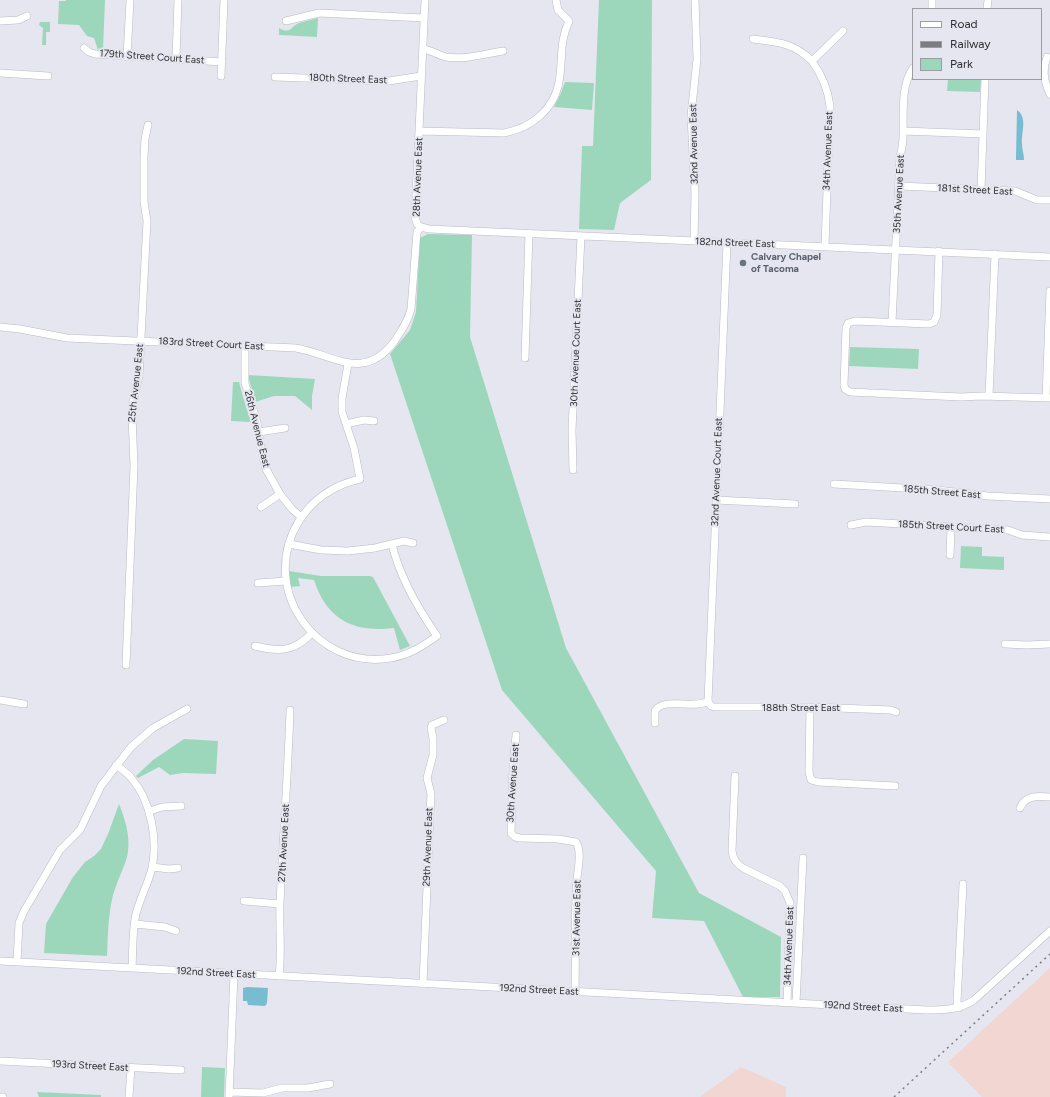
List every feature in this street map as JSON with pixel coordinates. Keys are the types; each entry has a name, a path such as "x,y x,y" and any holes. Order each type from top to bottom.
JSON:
{"street":[{"path":"127,57 130,0"},
{"path":"176,59 178,0"},
{"path":"221,76 224,0"},
{"name":"28th Avenue East","path":"348,364 370,362 378,358 391,345 403,329 411,310 417,232 421,227 416,223 415,217 425,0"},
{"path":"419,131 504,133 526,126 540,116 547,108 557,90 561,47 563,36 569,21 558,10 556,0"},
{"name":"32nd Avenue East","path":"694,241 695,194 691,116 697,59 695,0"},
{"path":"286,21 319,13 424,18"},
{"path":"0,21 18,20 27,16"},
{"path":"753,39 774,41 793,47 802,52 812,61 843,31"},
{"name":"179th Street Court East","path":"84,48 95,54 222,62"},
{"path":"423,49 430,50 446,57 466,57 503,51"},
{"path":"1047,57 1044,66 1044,76 1050,94"},
{"name":"34th Avenue East","path":"812,61 827,88 830,106 825,246"},
{"name":"35th Avenue East","path":"892,322 905,86 909,73 912,69"},
{"path":"0,73 48,76"},
{"name":"180th Street East","path":"275,77 389,82 421,76"},
{"path":"981,190 985,80"},
{"name":"25th Avenue East","path":"126,665 134,466 132,416 133,402 139,376 146,221 144,202 145,139 148,125"},
{"path":"903,131 983,134"},
{"name":"181st Street East","path":"899,186 1015,191 1037,200 1050,200"},
{"name":"182nd Street East","path":"421,227 429,229 727,243 1050,256"},
{"path":"525,358 529,233"},
{"name":"30th Avenue Court East","path":"573,470 572,430 581,236"},
{"name":"32nd Avenue Court East","path":"708,701 727,243"},
{"path":"939,251 937,315 934,322 930,324 850,322 847,325 844,385 846,390 850,392 961,397 989,396 1048,398 1050,291"},
{"path":"989,396 994,254"},
{"name":"183rd Street Court East","path":"0,327 20,329 67,338 296,348 312,351 348,364"},
{"name":"26th Avenue East","path":"245,346 245,383 259,432 266,469 280,494 292,509 301,517"},
{"path":"348,364 342,398 342,412 354,448 360,479 342,485 328,492 312,504 301,517 293,532 288,544 285,564 286,581 294,608 303,623 312,633 326,644 343,653 362,658 391,658 404,655 420,648 437,636 429,625 402,575 397,564 392,544"},
{"path":"346,424 364,420 374,421"},
{"path":"259,432 285,428"},
{"name":"185th Street East","path":"834,484 945,491 988,496 1050,499"},
{"path":"261,507 280,494"},
{"path":"716,500 795,504"},
{"name":"185th Street Court East","path":"851,525 866,522 951,528 1008,530 1022,535 1050,537"},
{"path":"950,555 951,528"},
{"path":"288,544 335,551 362,550 404,541 413,543"},
{"path":"258,583 286,581"},
{"path":"255,646 274,650 288,649 300,644 312,633"},
{"path":"1005,644 1050,644"},
{"path":"0,700 24,704"},
{"path":"654,723 655,711 660,706 672,704 702,704 708,701"},
{"name":"188th Street East","path":"708,701 711,706 714,707 810,707 891,710 896,712"},
{"path":"810,707 808,772 812,780 824,783 895,786"},
{"path":"17,962 19,924 24,911 60,850 80,830 101,786 131,747 153,728 186,708"},
{"name":"27th Avenue East","path":"279,976 281,955 279,938 280,904 290,710"},
{"name":"29th Avenue East","path":"423,984 430,814 430,794 427,778 433,755 433,738 431,728 432,725 444,720"},
{"name":"30th Avenue East","path":"516,735 513,768 511,833 515,837 520,838 567,840 577,844"},
{"path":"116,765 132,778 140,789 150,811 153,830 154,845 152,867 139,902 135,924 132,968"},
{"name":"34th Avenue East","path":"735,776 732,851 734,859 743,868 780,886 785,891 790,903 787,1003"},
{"path":"1020,808 1025,800 1033,796 1050,797"},
{"path":"150,811 162,807 181,806"},
{"name":"31st Avenue East","path":"575,992 576,896 579,862 577,844"},
{"path":"796,1003 803,858"},
{"path":"152,867 169,869 178,868"},
{"path":"959,1008 957,1002 962,884"},
{"path":"244,901 280,904"},
{"path":"135,924 165,927 176,931"},
{"name":"192nd Street East","path":"0,961 945,1010 959,1008 983,993 1050,931"},
{"path":"234,974 229,1094 263,1093 282,1088 308,1088 330,1084"},
{"name":"193rd Street East","path":"0,1061 181,1070"},
{"path":"129,1097 131,1068"}],"shaded area":[{"path":"1050,968 1050,1097 982,1097 948,1062"},
{"path":"741,1067 786,1087 786,1097 700,1097"}],"green space":[{"path":"105,0 103,50 98,50 94,38 87,36 79,25 58,24 59,1"},
{"path":"599,0 652,0 651,180 620,203 614,230 579,229 582,146 593,146"},
{"path":"318,18 317,37 279,35 279,28 286,31 296,24"},
{"path":"40,22 50,22 50,32 46,32 46,45 42,45 43,28 39,25"},
{"path":"948,80 981,80 980,92 947,91"},
{"path":"565,82 594,83 592,110 554,107"},
{"path":"428,234 472,235 470,337 566,648 699,893 781,937 780,997 743,997 704,921 652,918 656,871 502,690 390,354 410,330 416,312 420,238"},
{"path":"850,347 919,349 918,369 849,366"},
{"path":"248,375 315,379 312,396 312,410 295,396 274,396 255,402"},
{"path":"233,382 239,382 251,422 231,421"},
{"path":"961,546 982,547 982,556 1004,557 1004,570 960,568"},
{"path":"289,571 321,576 373,577 410,646 400,650 394,628 366,628 355,626 344,621 334,614 326,605 314,580 298,578 300,586 291,587"},
{"path":"184,739 218,741 216,774 183,773 170,775 159,767 138,778 136,776 153,760"},
{"path":"119,804 128,835 128,850 127,858 115,888 111,903 108,926 107,956 44,953 46,924 73,877 85,862 101,849"},
{"path":"202,1067 225,1068 224,1097 201,1097"},
{"path":"37,1092 101,1095 101,1097 39,1097"}],"water":[{"path":"1017,110 1023,121 1022,144 1024,160 1016,160"},
{"path":"243,988 268,988 267,1003 265,1006 248,1005 247,1001 243,1001"}],"railway":[{"path":"894,1097 1050,954"}],"place":[{"name":"Calvary Chapel of Tacoma","path":"743,263"}]}
